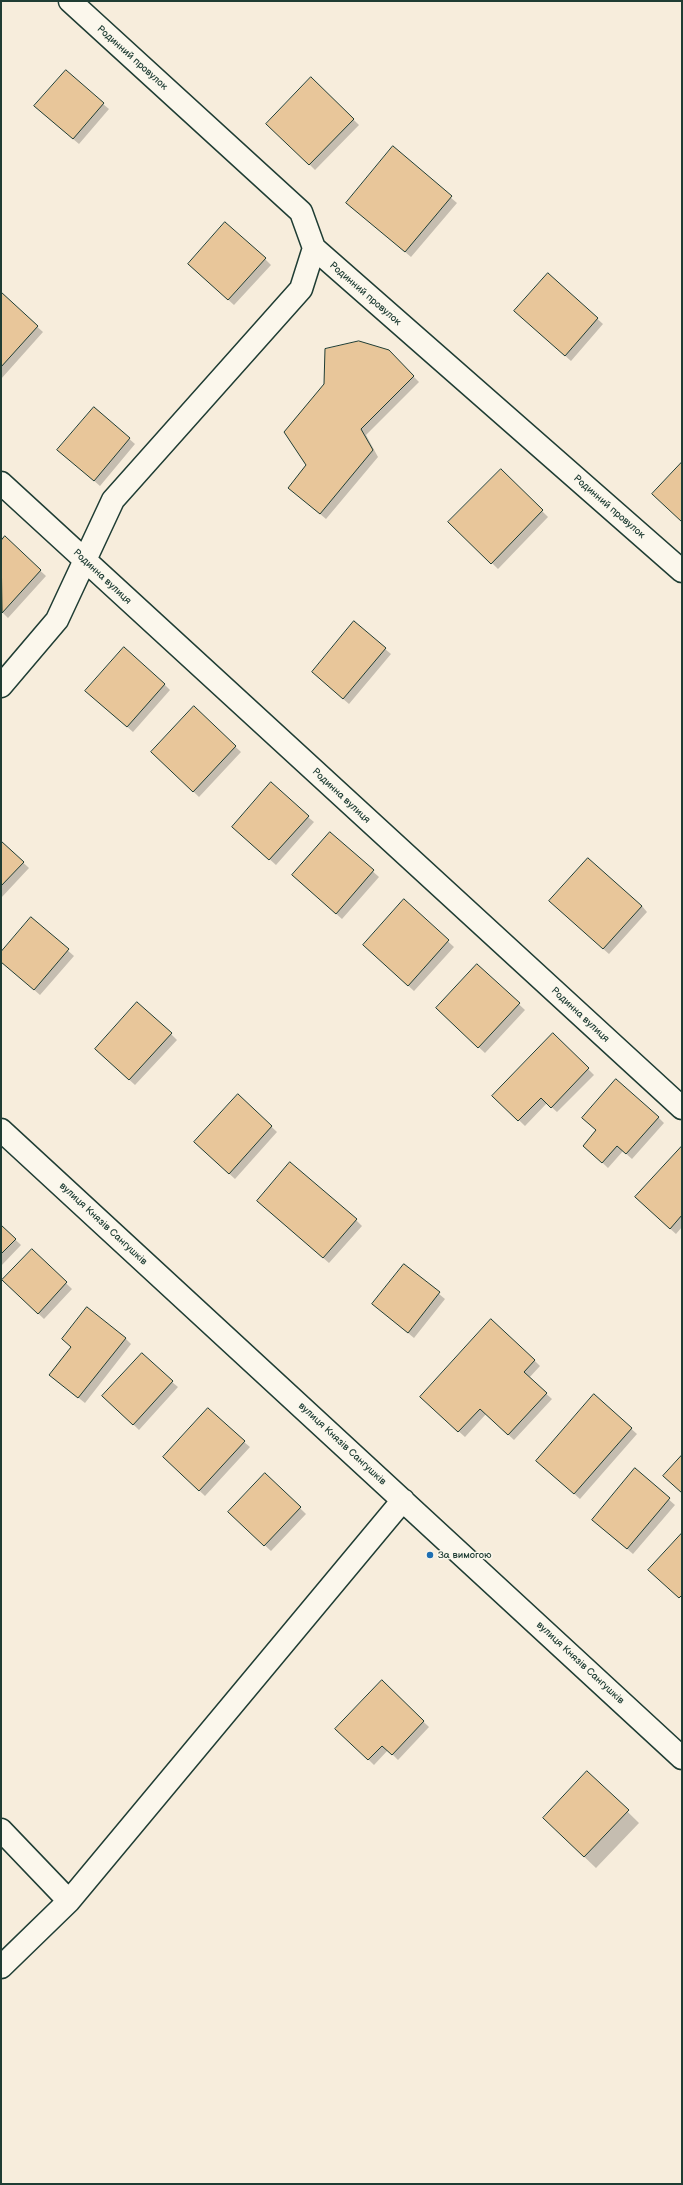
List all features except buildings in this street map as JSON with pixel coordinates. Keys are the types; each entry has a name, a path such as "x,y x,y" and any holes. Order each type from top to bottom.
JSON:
{"street":[{"name":"Родинний провулок","path":"70,1 301,212 314,248 682,571"},
{"path":"1,686 57,620 84,560 114,500 302,289 314,248"},
{"name":"Родинна вулиця","path":"1,483 682,1108"},
{"name":"вулиця Князів Сангушків","path":"1,1130 682,1758"},
{"path":"1,1967 69,1901 403,1500"},
{"path":"1,1830 69,1901"}],"place":[{"name":"За вимогою","path":"430,1555"}]}
